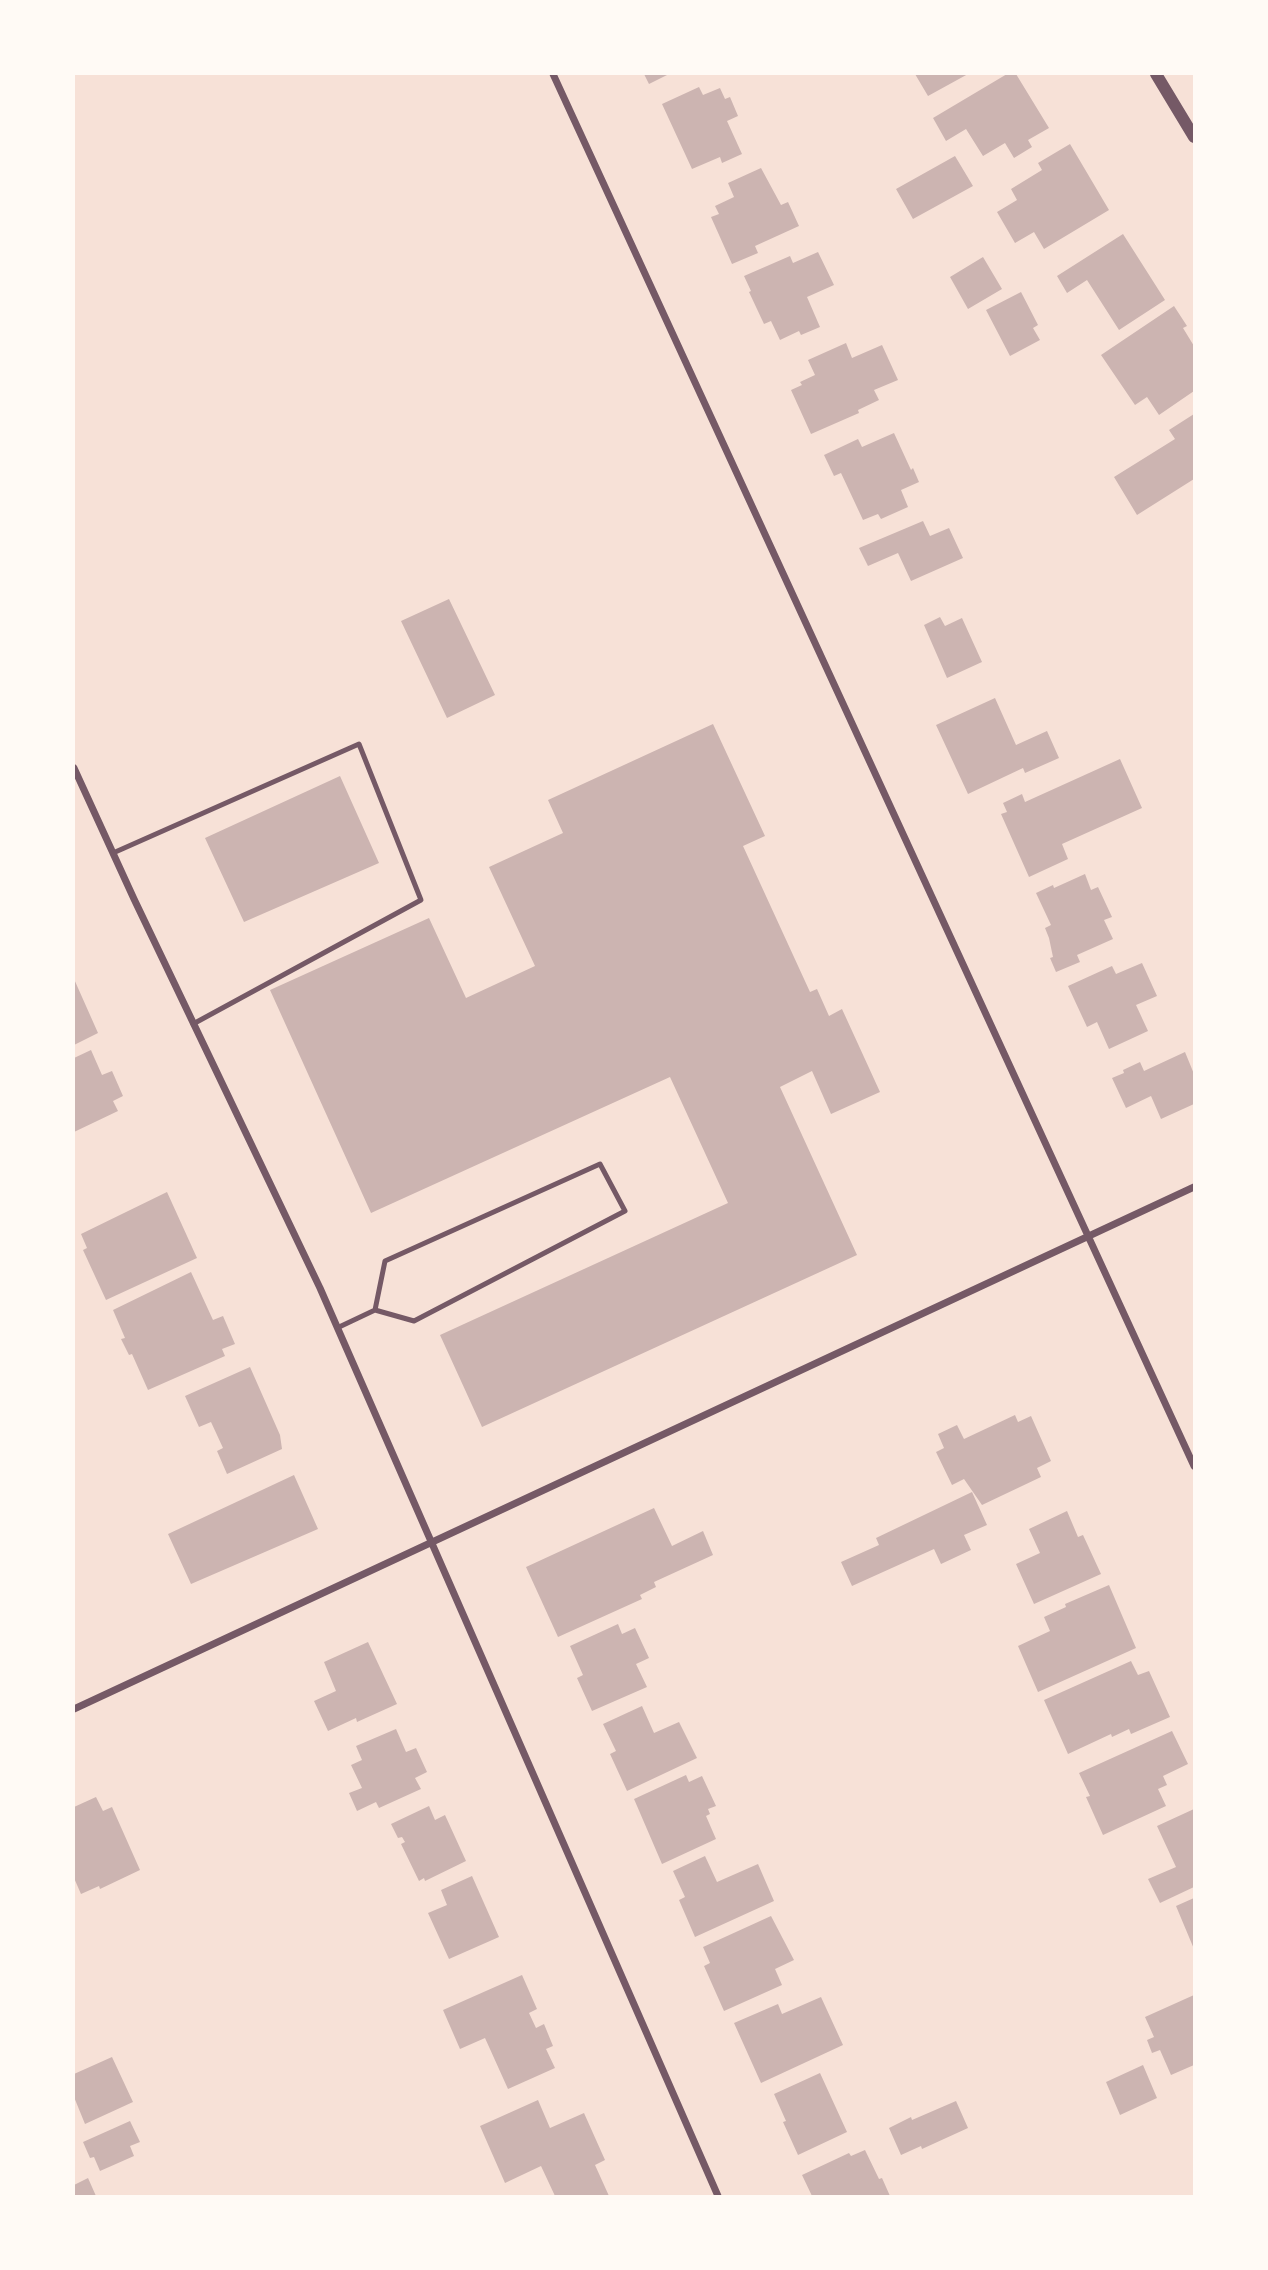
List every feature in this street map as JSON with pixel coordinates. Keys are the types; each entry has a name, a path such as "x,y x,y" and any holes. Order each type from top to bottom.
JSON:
{"street":[{"path":"553,74 1195,1466"},
{"path":"1156,74 1195,137"},
{"path":"74,768 338,1328 718,2196"},
{"path":"74,1709 1195,1187"}],"lane":[{"path":"113,853 359,744 421,900 193,1024"},
{"path":"338,1328 375,1310 414,1321 625,1211 600,1164 385,1261 375,1310"}],"building":[{"path":"644,74 669,74 649,84"},
{"path":"915,74 968,74 928,96"},
{"path":"1007,74 1016,74 1049,128 1028,140 1032,147 1014,158 1005,143 983,156 966,129 946,141 933,118"},
{"path":"699,87 703,95 720,88 725,99 730,97 738,116 727,121 742,154 722,163 720,157 692,169 662,104"},
{"path":"1070,144 1109,210 1044,249 1034,232 1015,243 997,212 1017,200 1011,189 1042,170 1038,163"},
{"path":"955,156 973,186 913,219 896,189"},
{"path":"761,168 781,205 788,202 799,226 755,246 758,253 732,264 711,217 719,214 715,206 734,197 728,183"},
{"path":"1123,234 1165,300 1119,330 1087,280 1067,293 1057,276"},
{"path":"818,252 834,285 807,297 820,327 801,335 799,331 780,340 771,321 764,324 744,276 790,256 793,263"},
{"path":"983,257 1002,289 968,309 950,277"},
{"path":"1021,292 1038,325 1033,328 1040,340 1010,356 986,310"},
{"path":"1174,306 1187,326 1183,328 1194,346 1194,391 1159,415 1147,397 1135,405 1101,355"},
{"path":"846,343 852,358 882,345 898,380 874,390 879,400 858,410 859,413 811,434 791,390 815,375 808,360"},
{"path":"1194,414 1194,479 1137,515 1114,477 1175,439 1169,430"},
{"path":"894,433 919,482 901,490 908,507 881,519 878,514 863,520 841,473 834,476 824,455 858,439 862,447"},
{"path":"923,521 930,536 949,528 963,558 911,581 898,553 868,566 859,548"},
{"path":"449,599 495,695 447,718 401,621"},
{"path":"940,617 945,626 962,618 982,662 947,678 924,625"},
{"path":"995,698 1016,745 1047,731 1059,758 1025,773 1023,768 968,794 936,725"},
{"path":"713,724 765,836 743,846 810,992 817,989 829,1016 842,1009 880,1092 831,1114 812,1071 780,1087 857,1255 482,1427 440,1335 728,1203 670,1077 371,1213 270,990 429,918 466,998 535,966 489,867 563,833 548,800"},
{"path":"1120,759 1142,808 1062,844 1068,859 1029,877 1001,814 1007,812 1003,803 1022,794 1025,802"},
{"path":"340,776 379,863 244,922 205,838"},
{"path":"1085,874 1091,890 1098,887 1112,917 1104,920 1113,939 1077,955 1080,962 1056,972 1050,958 1053,957 1045,928 1051,925 1036,893"},
{"path":"1142,963 1157,996 1136,1005 1148,1031 1109,1049 1097,1022 1087,1027 1068,986 1112,966 1116,974"},
{"path":"74,979 98,1033 74,1045"},
{"path":"91,1050 102,1075 112,1071 123,1096 113,1101 118,1111 74,1132 74,1058"},
{"path":"1185,1052 1194,1074 1194,1104 1161,1119 1151,1096 1126,1108 1112,1078 1140,1062 1144,1071"},
{"path":"167,1192 197,1258 106,1300 83,1250 87,1248 81,1234"},
{"path":"191,1272 213,1320 223,1316 235,1344 222,1349 225,1356 148,1390 132,1354 129,1355 121,1339 125,1338 113,1310"},
{"path":"250,1367 280,1435 282,1449 227,1474 217,1451 223,1448 211,1422 199,1427 185,1396"},
{"path":"1015,1415 1018,1422 1031,1416 1051,1461 1037,1468 1041,1477 982,1505 964,1479 952,1485 936,1452 944,1448 938,1434 957,1425 964,1439"},
{"path":"294,1475 318,1529 191,1584 168,1534"},
{"path":"972,1492 987,1525 964,1535 971,1550 941,1564 934,1549 852,1586 841,1562 879,1545 876,1538"},
{"path":"654,1508 672,1546 703,1531 713,1555 654,1582 656,1587 640,1595 642,1599 558,1637 526,1567"},
{"path":"1067,1511 1078,1537 1083,1535 1101,1574 1034,1604 1016,1564 1040,1553 1029,1529"},
{"path":"1109,1585 1136,1648 1038,1692 1018,1646 1050,1631 1044,1617 1066,1607 1065,1604"},
{"path":"618,1624 622,1634 635,1628 649,1658 636,1664 647,1687 592,1711 577,1678 583,1675 570,1646"},
{"path":"368,1642 397,1704 357,1722 356,1718 328,1731 314,1701 336,1691 324,1662"},
{"path":"1131,1661 1138,1675 1149,1671 1170,1717 1131,1734 1129,1729 1112,1737 1111,1734 1068,1754 1044,1700"},
{"path":"642,1706 654,1733 679,1722 697,1758 627,1791 610,1754 616,1751 603,1724"},
{"path":"396,1729 406,1752 416,1748 427,1772 415,1778 421,1789 379,1808 376,1802 357,1811 349,1793 362,1788 351,1765 362,1760 356,1746"},
{"path":"1172,1731 1188,1764 1163,1776 1167,1785 1158,1789 1166,1806 1103,1835 1086,1797 1090,1796 1079,1773"},
{"path":"686,1775 689,1782 702,1776 716,1806 708,1809 710,1814 706,1816 716,1839 662,1864 634,1799"},
{"path":"96,1797 103,1811 112,1807 140,1870 100,1889 99,1886 81,1894 74,1878 74,1807"},
{"path":"429,1806 435,1820 445,1815 466,1861 425,1881 424,1878 419,1881 401,1844 405,1842 402,1837 398,1838 391,1824"},
{"path":"1194,1809 1194,1887 1160,1903 1148,1879 1176,1867 1157,1826"},
{"path":"705,1856 717,1882 758,1864 774,1901 695,1937 679,1900 685,1897 673,1871"},
{"path":"472,1876 499,1937 449,1959 428,1913 447,1905 441,1890"},
{"path":"1194,1898 1194,1949 1176,1906"},
{"path":"771,1916 794,1960 775,1969 782,1985 724,2011 704,1966 710,1963 703,1947"},
{"path":"522,1975 537,2009 529,2013 536,2028 544,2024 553,2046 546,2049 555,2068 508,2089 485,2038 460,2049 443,2010"},
{"path":"1194,1995 1194,2065 1171,2075 1160,2050 1152,2053 1147,2040 1154,2037 1145,2017"},
{"path":"821,1997 843,2045 761,2083 734,2023 778,2004 782,2014"},
{"path":"112,2057 133,2102 85,2124 74,2097 74,2074"},
{"path":"1143,2065 1157,2098 1120,2115 1106,2082"},
{"path":"820,2073 847,2132 798,2155 774,2094"},
{"path":"538,2100 550,2128 584,2113 605,2160 595,2165 609,2196 555,2196 541,2166 505,2183 480,2126"},
{"path":"956,2101 968,2128 922,2149 921,2146 901,2155 889,2128"},
{"path":"130,2121 140,2142 130,2146 134,2156 100,2171 83,2142"},
{"path":"865,2150 890,2196 812,2196 802,2175 849,2153 851,2156"},
{"path":"88,2178 96,2196 74,2196 74,2185"}]}
